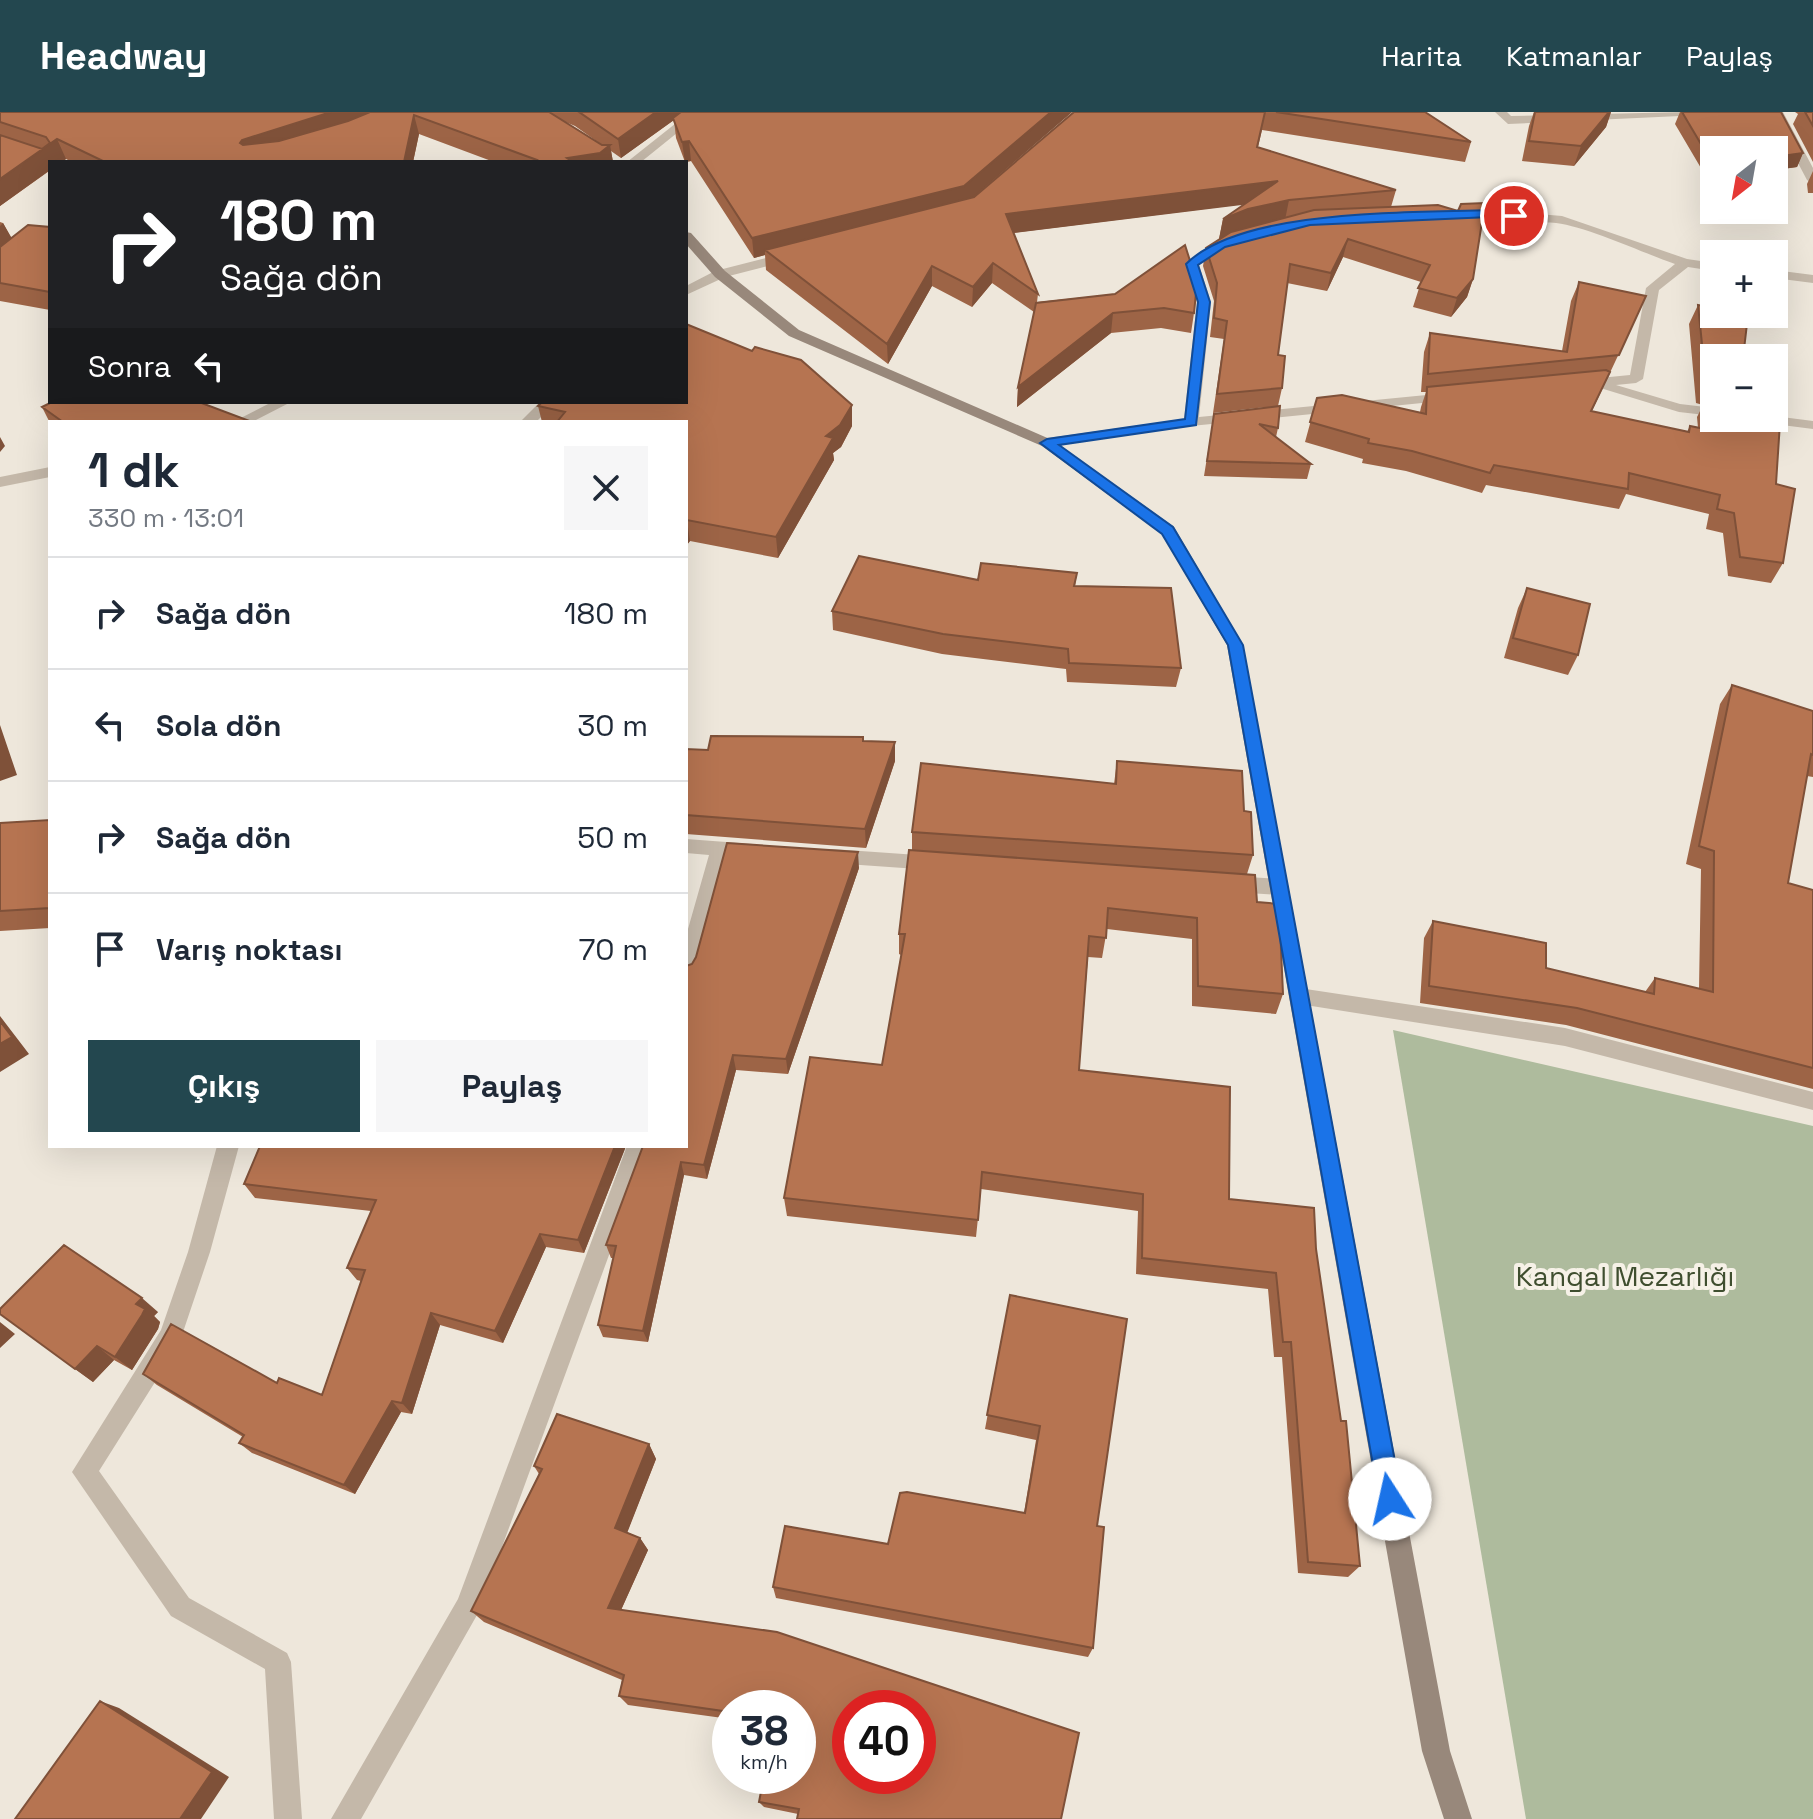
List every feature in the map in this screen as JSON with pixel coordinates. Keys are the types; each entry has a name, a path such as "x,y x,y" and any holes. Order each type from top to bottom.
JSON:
{"street":[{"path":"636,160 697,112"},
{"path":"1501,112 1508,120 1680,112"},
{"path":"1777,112 1813,180"},
{"path":"1445,216 1490,214 1562,220 1685,263 1700,265"},
{"path":"688,238 720,274 794,333 1047,443 1168,531 1235,645 1436,1751 1458,1819"},
{"path":"1191,422 1204,302 1192,264 1221,244 1236,240"},
{"path":"688,290 720,274 808,251"},
{"path":"1562,386 1636,379 1653,288 1685,263"},
{"path":"1788,276 1813,279"},
{"path":"1593,383 1679,408 1700,410"},
{"path":"1047,443 1191,422 1469,395"},
{"path":"244,420 280,404"},
{"path":"529,420 547,404"},
{"path":"1788,422 1813,425"},
{"path":"0,482 48,472"},
{"path":"688,846 767,852"},
{"path":"688,965 720,849"},
{"path":"814,855 953,865"},
{"path":"1217,883 1279,887"},
{"path":"1299,996 1565,1037 1813,1101"},
{"path":"227,1148 199,1252 171,1336 84,1472 180,1607 278,1662 288,1819"},
{"path":"345,1819 468,1606 637,1148"}],"green space":[{"name":"Kangal Mezarlığı","path":"1393,1030 1813,1126 1813,1819 1526,1819"}],"building":[{"path":"0,112 331,112 242,140 240,143 243,145 279,141 370,112 549,112 602,145 610,145 600,153 567,158 570,160 537,160 414,115 404,160 101,160 57,139 0,179 0,135 42,149 50,143 46,137 0,122"},
{"path":"579,112 656,112 618,139"},
{"path":"681,112 1051,112 964,186 752,238 689,141 682,142 673,118"},
{"path":"1074,112 1265,112 1257,147 1396,190 1289,200 1248,209 1223,219 1278,181 1006,214 1038,294 993,263 973,287 932,266 887,344 765,250 974,197"},
{"path":"1276,112 1425,112 1471,142"},
{"path":"1535,112 1609,112 1581,146 1529,141"},
{"path":"1682,112 1781,112 1803,153 1788,155 1788,136 1700,136 1700,142"},
{"path":"1805,112 1813,112 1813,126"},
{"path":"1485,203 1473,279 1457,298 1418,288 1430,265 1348,239 1331,273 1290,264 1278,355 1285,356 1282,388 1217,394 1227,321 1214,318 1217,283 1206,248 1231,232 1314,210 1438,205 1458,211 1461,204"},
{"path":"28,225 48,227 48,292 0,283 0,247"},
{"path":"1185,245 1197,283 1194,313 1164,308 1113,313 1018,387 1036,303 1115,294"},
{"path":"1579,282 1646,296 1619,355 1428,374 1430,333 1567,352"},
{"path":"688,325 752,351 755,347 801,360 852,405 840,425 826,436 833,438 776,537 688,520 688,420 559,420 565,412 538,406 688,404"},
{"path":"1700,328 1746,328 1745,344 1702,344"},
{"path":"1606,370 1610,372 1591,411 1689,432 1690,426 1700,428 1700,432 1779,432 1776,484 1795,489 1783,563 1740,557 1734,513 1717,509 1720,495 1629,473 1628,489 1494,465 1490,473 1412,451 1368,443 1369,439 1310,422 1317,398 1342,395 1426,414 1427,387"},
{"path":"48,404 204,404 247,420 60,420 42,407"},
{"path":"1280,406 1278,428 1259,424 1311,464 1207,461 1214,414"},
{"path":"859,556 978,580 981,563 1077,573 1074,586 1171,588 1181,668 1069,663 1068,649 943,634 832,611"},
{"path":"1527,588 1590,604 1578,655 1513,638"},
{"path":"1732,685 1813,711 1813,755 1788,883 1813,890 1813,1068 1577,1008 1429,986 1433,921 1546,943 1546,968 1654,994 1655,978 1713,992 1714,851 1699,846"},
{"path":"711,736 863,737 863,741 895,742 865,829 688,815 688,749 708,750"},
{"path":"1117,761 1242,771 1244,811 1251,812 1253,855 912,832 921,763 1116,784"},
{"path":"48,820 48,908 0,911 0,823"},
{"path":"727,843 858,852 786,1059 733,1055 704,1165 681,1162 643,1331 598,1325 616,1246 606,1245 642,1148 688,1148 688,965 696,957"},
{"path":"909,850 1255,875 1257,902 1279,904 1283,994 1198,986 1197,918 1108,908 1106,938 1089,936 1079,1070 1230,1087 1229,1199 1314,1208 1316,1249 1341,1421 1346,1421 1360,1566 1308,1562 1291,1342 1283,1342 1276,1273 1142,1258 1143,1194 982,1172 978,1220 784,1198 810,1057 882,1065 905,934 899,934"},
{"path":"0,1021 12,1037 0,1044"},
{"path":"259,1148 614,1148 578,1240 540,1234 495,1331 431,1313 402,1403 392,1401 344,1485 239,1443 244,1435 143,1374 171,1324 277,1383 279,1378 322,1395 365,1270 347,1268 376,1200 244,1184"},
{"path":"64,1245 142,1298 136,1304 145,1309 115,1357 97,1346 75,1369 0,1314 0,1309"},
{"path":"1010,1295 1127,1319 1097,1526 1104,1527 1093,1648 773,1587 785,1526 888,1544 900,1493 907,1492 1025,1513 1040,1426 987,1415"},
{"path":"557,1414 649,1444 615,1528 640,1538 608,1608 777,1632 1079,1733 1061,1819 797,1819 799,1809 759,1802 761,1794 816,1794 816,1690 712,1690 712,1709 619,1696 624,1675 471,1611 542,1469 534,1466"},
{"path":"100,1701 212,1772 180,1819 15,1819"}],"route":[{"path":"1390,1499 1235,645 1168,531 1047,443 1191,422 1204,302 1192,264 1221,244 1309,221 1490,214 1514,216"}]}
